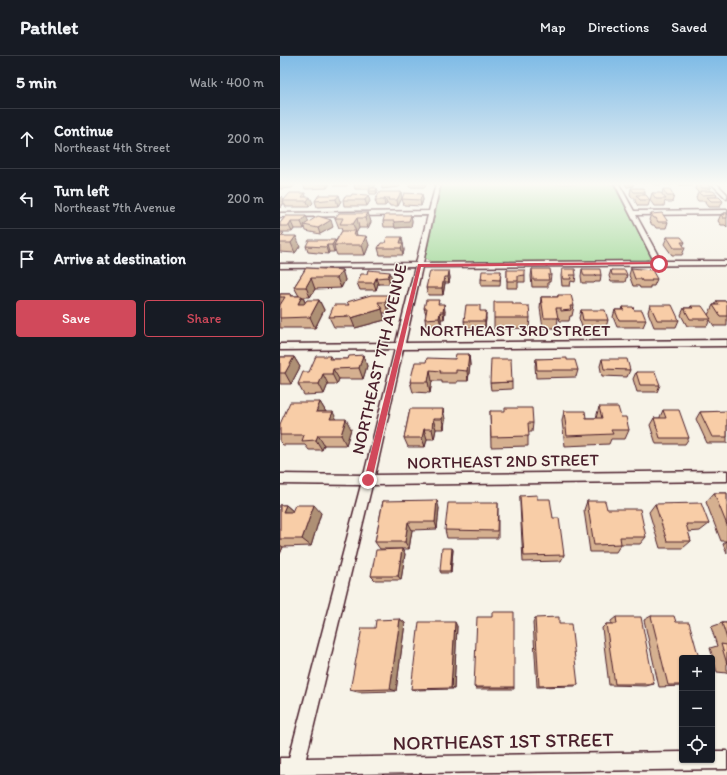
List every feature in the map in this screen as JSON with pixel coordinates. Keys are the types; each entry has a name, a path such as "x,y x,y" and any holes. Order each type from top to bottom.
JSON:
{"street":[{"name":"NORTHEAST 7TH AVENUE","path":"289,769 368,480 430,218"},
{"path":"635,218 659,264"},
{"path":"280,266 727,263"},
{"name":"NORTHEAST 3RD STREET","path":"280,347 727,343"},
{"name":"NORTHEAST 2ND STREET","path":"280,479 368,480 727,476"},
{"name":"NORTHEAST 1ST STREET","path":"289,769 727,760"}],"green space":[{"path":"434,218 631,218 652,258 643,261 432,262 425,258"}],"building":[{"path":"285,218 305,218 301,222 291,222 289,226 280,226 280,223"},
{"path":"316,218 331,220 318,228 304,225"},
{"path":"335,218 365,218 357,218 353,224 340,224 343,218"},
{"path":"384,218 410,218 409,221 383,221"},
{"path":"654,218 665,218 668,222 658,222 656,218"},
{"path":"342,231 356,231 353,235 366,236 362,245 334,245"},
{"path":"280,233 284,233 281,236 296,236 291,243 280,243"},
{"path":"387,237 402,237 400,243 403,243 401,248 378,248 381,243 385,243"},
{"path":"667,237 681,237 685,242 681,242 685,248 674,248"},
{"path":"309,240 335,240 332,245 327,245 326,247 306,246"},
{"path":"306,268 342,270 337,278 311,278 306,287 294,287"},
{"path":"631,268 652,270 657,279 651,279 652,281 642,281 641,279 635,279"},
{"path":"532,269 550,269 551,275 548,275 549,280 533,280"},
{"path":"562,269 575,269 576,275 570,275 571,279 563,279"},
{"path":"582,269 600,269 601,275 584,276"},
{"path":"368,270 390,272 388,277 376,278 374,283 357,283 361,274 367,274"},
{"path":"507,270 525,270 525,275 518,276 518,281 507,281"},
{"path":"611,270 625,270 627,275 612,275"},
{"path":"430,271 449,271 448,277 444,277 442,288 426,288"},
{"path":"482,271 501,271 500,280 481,279"},
{"path":"280,294 302,296 298,304 304,304 307,300 319,300 310,317 280,318 280,305 285,297 280,297"},
{"path":"371,295 388,295 385,302 378,302 382,309 351,318 350,316 329,317 334,305 349,305 347,302"},
{"path":"558,295 571,295 574,306 570,306 571,310 561,311 561,308 556,308 558,318 544,318 541,297 558,297"},
{"path":"426,300 439,300 438,304 444,304 443,312 440,312 439,318 425,319 427,308 424,308"},
{"path":"717,301 727,301 727,316 720,316 713,305 719,305"},
{"path":"494,302 513,302 513,304 529,306 530,318 494,318"},
{"path":"466,305 480,305 480,311 486,311 485,321 464,321"},
{"path":"650,305 672,305 679,320 657,320"},
{"path":"691,306 702,306 711,319 690,319 684,308 693,308"},
{"path":"623,307 633,307 634,310 642,310 646,320 619,320 615,310 624,310"},
{"path":"581,310 605,310 608,320 583,320"},
{"path":"456,354 469,354 467,371 456,370 456,373 440,373 441,371 430,370 428,382 410,382 415,362 426,362 427,358 455,359"},
{"path":"363,355 359,368 333,369 332,374 323,374 319,384 298,384 303,372 309,372 316,356 330,356 329,359 348,359 349,356"},
{"path":"280,357 294,357 285,373 280,373"},
{"path":"567,358 567,360 575,360 578,370 537,370 536,359"},
{"path":"491,359 511,359 512,382 490,383"},
{"path":"602,359 627,359 630,370 604,369"},
{"path":"636,372 655,372 660,385 640,385"},
{"path":"290,402 320,402 316,412 333,412 330,419 346,419 341,435 318,435 316,440 302,441 304,435 280,435 280,424"},
{"path":"599,407 618,407 621,417 626,417 629,430 611,430 613,434 567,436 564,411 585,411 586,418 602,418"},
{"path":"505,408 532,408 533,423 528,423 529,436 491,437 490,411 505,411"},
{"path":"410,409 443,409 442,419 433,419 432,429 424,429 422,438 404,438"},
{"path":"663,410 679,410 689,438 660,438 654,418 666,418"},
{"path":"727,411 727,437 712,437 700,412"},
{"path":"714,493 727,493 727,525"},
{"path":"537,495 537,499 550,499 553,518 559,518 564,555 524,556 520,496"},
{"path":"437,500 435,522 408,522 405,542 375,542 383,501"},
{"path":"587,501 605,501 607,509 640,509 646,537 620,537 621,544 594,545"},
{"path":"448,503 498,503 497,531 445,530"},
{"path":"701,503 709,524 686,524 691,541 667,541 655,504"},
{"path":"280,505 286,505 283,512 292,512 295,505 314,505 302,539 280,539"},
{"path":"442,548 452,548 450,571 440,571"},
{"path":"402,549 398,576 371,576 376,550"},
{"path":"492,612 514,612 514,687 474,687 477,617 492,617"},
{"path":"651,616 674,616 676,622 689,622 698,655 679,655 679,685 668,685"},
{"path":"559,617 559,624 571,624 578,685 539,686 535,618"},
{"path":"616,617 641,617 654,684 615,684 606,624 617,624"},
{"path":"400,619 390,689 350,690 362,628 375,628 376,620"},
{"path":"419,622 455,622 451,688 411,689"},
{"path":"722,623 727,623 727,639"},
{"path":"721,644 727,645 727,664"}],"route":[{"path":"368,480 419,265 659,264"}]}
